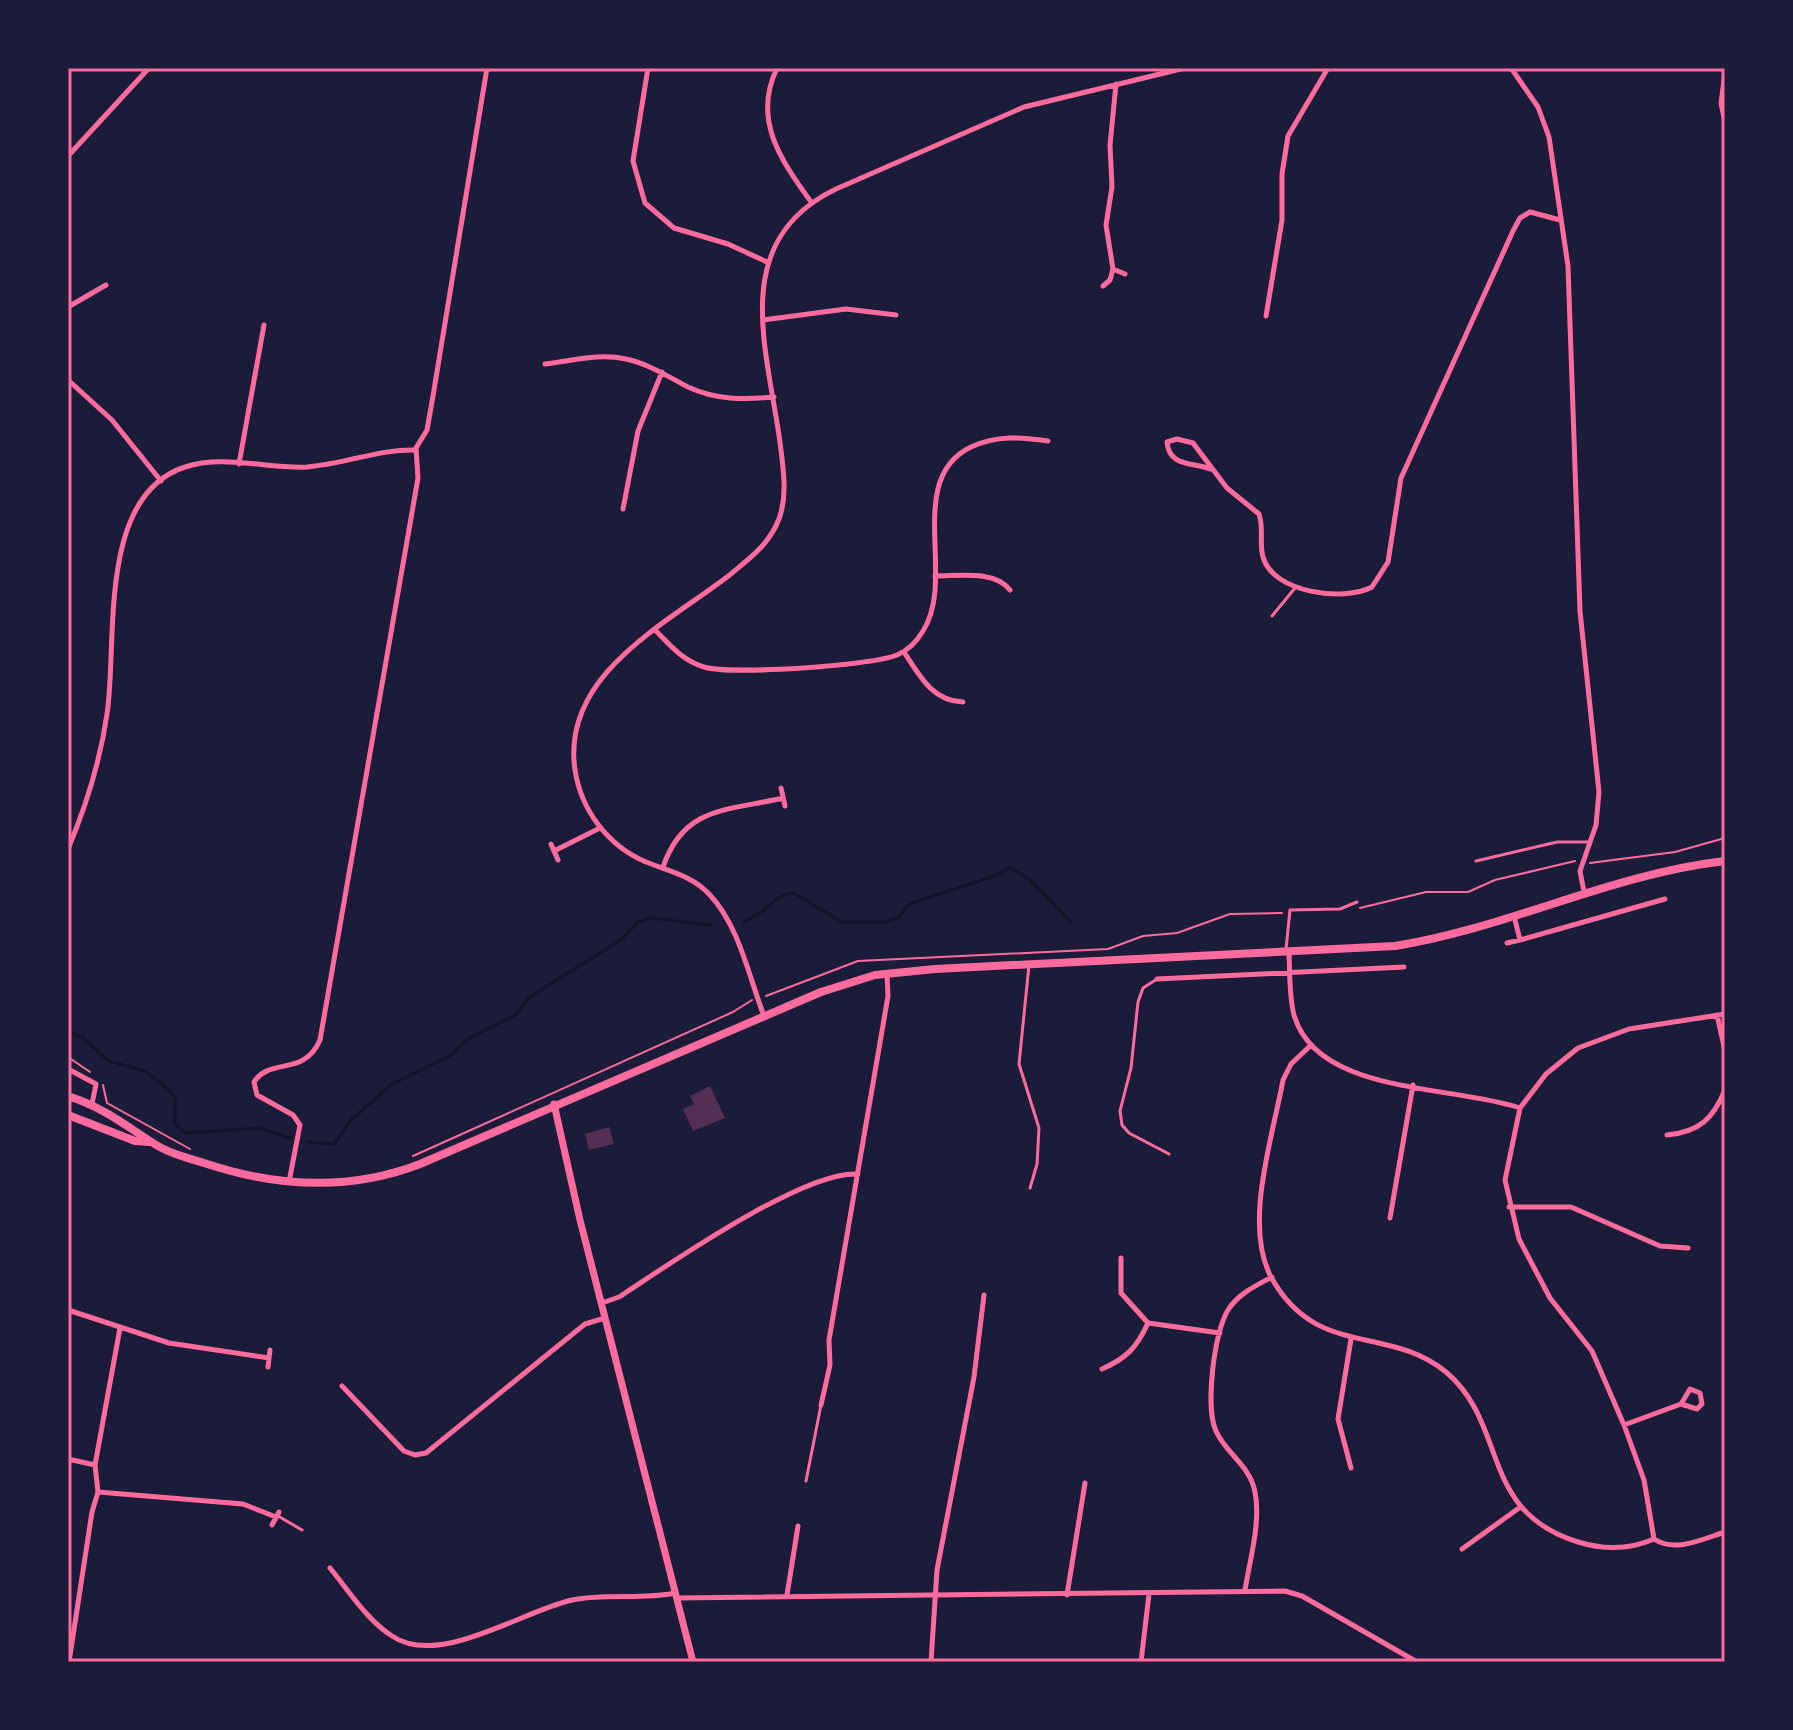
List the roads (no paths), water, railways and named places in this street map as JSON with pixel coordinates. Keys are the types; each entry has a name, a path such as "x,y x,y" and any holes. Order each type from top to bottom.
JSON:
{"main road":[{"path":"68,1115 226,1171 289,1183 346,1183 392,1174 837,986 887,973 1395,946 1433,939 1656,873 1725,861"},
{"path":"68,1096 92,1104 133,1127 150,1142"},
{"path":"86,1123 92,1104"}],"street":[{"path":"68,156 149,68"},
{"path":"289,1183 300,1125 293,1115 257,1095 254,1082 261,1073 305,1061 320,1040 418,478 416,450 427,430 487,68"},
{"path":"648,68 633,161 635,179 645,203 674,228 728,244 767,262"},
{"path":"777,68 768,95 770,132 778,154 811,202"},
{"path":"764,1016 718,904 692,880 629,853 600,828 587,806 577,779 574,749 578,721 588,697 606,671 750,559 772,534 782,509 785,486 763,320 762,288 767,262 785,228 811,202 1015,110 1185,68"},
{"path":"1266,316 1283,212 1282,174 1288,136 1328,68"},
{"path":"1511,68 1535,101 1549,137 1569,276 1580,611 1599,809 1592,842 1580,875 1584,892"},
{"path":"1725,73 1721,103 1725,122"},
{"path":"1103,286 1110,280 1113,269 1106,225 1112,187 1110,145 1116,84"},
{"path":"1210,469 1178,462 1168,450 1167,442 1173,439 1190,442 1232,493 1259,514 1264,560 1278,579 1296,588 1358,592 1372,587 1380,579 1388,562 1401,478 1508,239 1527,213 1541,212 1560,220"},
{"path":"1113,269 1125,274"},
{"path":"68,307 106,285"},
{"path":"763,320 846,309 896,315"},
{"path":"239,464 264,325"},
{"path":"545,364 610,357 636,361 718,397 774,397"},
{"path":"623,509 638,431 662,372"},
{"path":"68,380 112,420 161,481"},
{"path":"656,631 685,658 715,669 867,662 904,652 928,622 935,576 937,492 948,463 965,450 994,439 1022,437 1048,441"},
{"path":"68,849 94,783 107,716 116,567 134,518 161,481 174,471 196,464 318,466 416,450"},
{"path":"935,576 989,578 1003,582 1010,590"},
{"path":"904,652 937,695 963,702"},
{"path":"781,788 785,806"},
{"path":"663,867 676,837 692,822 783,798"},
{"path":"554,851 600,828"},
{"path":"551,844 558,860"},
{"path":"1507,943 1665,899"},
{"path":"1514,916 1520,940"},
{"path":"1288,954 1294,1015 1311,1045 1334,1066 1359,1077 1495,1100 1520,1108"},
{"path":"1157,979 1404,967"},
{"path":"821,1405 830,1365 829,1340 888,996 887,973"},
{"path":"1725,1014 1629,1029 1578,1048 1546,1074 1520,1108 1505,1180 1519,1239 1550,1298 1592,1351 1624,1425 1644,1480 1654,1539 1663,1545 1674,1546 1725,1532"},
{"path":"1717,1015 1725,1051"},
{"path":"1311,1045 1291,1064 1283,1080 1261,1200 1261,1244 1272,1277 1295,1310 1313,1324 1351,1339 1398,1348 1428,1360 1446,1373 1478,1414 1501,1479 1520,1507 1557,1536 1594,1547 1635,1548 1654,1539"},
{"path":"68,1069 95,1082 92,1104"},
{"path":"1390,1218 1413,1085"},
{"path":"1667,1135 1691,1133 1702,1126 1717,1110 1725,1090"},
{"path":"554,1104 601,1303 693,1662"},
{"path":"601,1303 619,1297 724,1228 831,1176 858,1174"},
{"path":"1509,1207 1571,1207 1660,1246 1688,1248"},
{"path":"1121,1258 1121,1293 1148,1323 1220,1333"},
{"path":"1245,1590 1258,1508 1247,1468 1215,1430 1209,1405 1220,1333 1227,1311 1244,1292 1272,1277"},
{"path":"931,1662 937,1570 974,1377 984,1295"},
{"path":"68,1310 169,1343 269,1358"},
{"path":"342,1386 404,1451 426,1453 585,1324 605,1318"},
{"path":"1102,1369 1123,1360 1138,1346 1148,1323"},
{"path":"69,1662 92,1508 98,1492 95,1465 120,1328"},
{"path":"1351,1339 1338,1419 1351,1468"},
{"path":"268,1367 270,1350"},
{"path":"1624,1425 1681,1404 1697,1409 1702,1404 1700,1393 1690,1389 1681,1404"},
{"path":"68,1459 95,1465"},
{"path":"1067,1595 1085,1483"},
{"path":"98,1492 243,1504 277,1515 272,1525"},
{"path":"1462,1549 1520,1507"},
{"path":"787,1595 798,1526"},
{"path":"330,1568 377,1624 403,1643 416,1646 454,1642 575,1599 937,1593 1149,1594 1245,1590 1285,1591 1302,1596 1417,1662"},
{"path":"1141,1662 1149,1594"}],"lane":[{"path":"1272,616 1296,588"},
{"path":"1476,861 1557,842 1592,842"},
{"path":"1288,954 1288,913 1294,909 1340,909 1357,902"},
{"path":"1029,965 1019,1064 1039,1128 1037,1164 1030,1188"},
{"path":"1157,979 1143,988 1138,1002 1131,1068 1120,1111 1122,1125 1129,1133 1169,1154"},
{"path":"806,1481 821,1405"},
{"path":"277,1515 302,1530"}],"waterway":[{"path":"744,921 779,898 793,893 842,922 885,922 899,917 909,904 998,875 1010,867 1030,880 1071,922"},
{"path":"307,1142 334,1144 351,1120 392,1084 451,1055 468,1039 515,1015 531,996 621,940 638,922 651,918 711,925"},
{"path":"68,1031 83,1038 109,1061 145,1071 170,1091 175,1098 175,1124 186,1133 259,1128 290,1138"}]}
